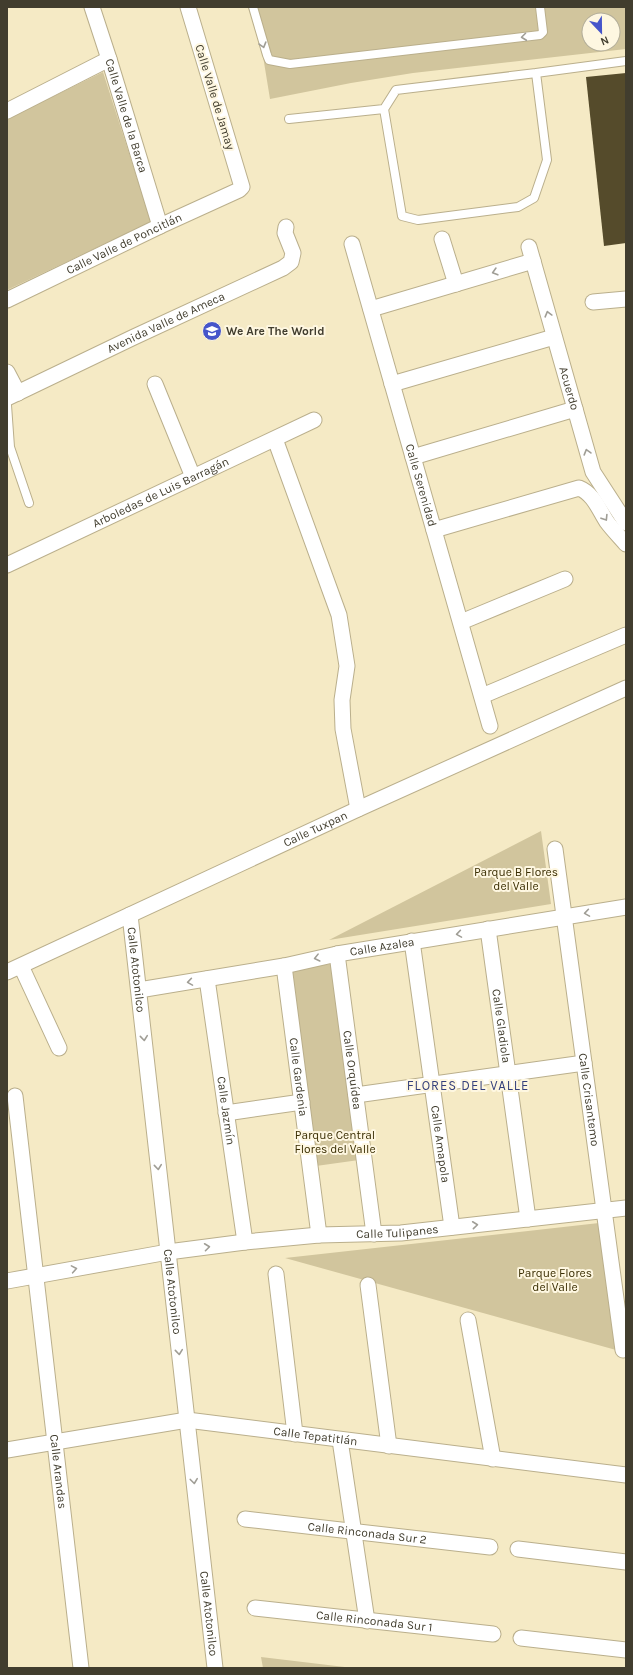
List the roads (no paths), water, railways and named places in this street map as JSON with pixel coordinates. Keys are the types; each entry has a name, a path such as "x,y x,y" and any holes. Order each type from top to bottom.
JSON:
{"street":[{"name":"Calle Valle de la Barca","path":"92,7 160,226"},
{"name":"Calle Valle de Jamay","path":"188,7 242,187"},
{"path":"7,111 109,59"},
{"name":"Calle Valle de Poncitlán","path":"7,300 160,226 240,190 242,187"},
{"name":"Avenida Valle de Ameca","path":"12,396 134,337 283,268 291,262 293,253 285,233 286,226"},
{"path":"442,239 456,284"},
{"name":"Calle Serenidad","path":"352,244 490,726"},
{"name":"Acuerdo","path":"529,247 593,472 626,523"},
{"path":"371,309 533,261"},
{"path":"593,302 626,299"},
{"path":"392,384 554,336"},
{"path":"7,372 12,396"},
{"path":"155,384 193,477"},
{"path":"413,457 575,409"},
{"name":"Arboledas de Luis Barragán","path":"7,565 314,420"},
{"path":"275,439 339,616 347,666 342,700 343,729 358,809"},
{"path":"586,490 598,480"},
{"path":"434,530 579,488 586,490 608,523 626,544"},
{"path":"460,622 565,579"},
{"path":"482,696 626,636"},
{"name":"Calle Tuxpan","path":"7,972 358,809 626,688"},
{"name":"Calle Crisantemo","path":"554,849 623,1350"},
{"name":"Calle Azalea","path":"139,990 284,966 337,954 412,941 626,907"},
{"name":"Calle Atotonilco","path":"130,915 216,1668"},
{"name":"Calle Gladiola","path":"488,929 528,1219"},
{"name":"Calle Amapola","path":"412,941 452,1227"},
{"name":"Calle Orquídea","path":"337,954 374,1234"},
{"path":"21,966 59,1048"},
{"name":"Calle Gardenia","path":"284,966 319,1235"},
{"name":"Calle Jazmín","path":"207,979 245,1242"},
{"path":"356,1095 584,1063"},
{"name":"Calle Arandas","path":"15,1096 80,1668"},
{"path":"226,1113 302,1102"},
{"name":"Calle Tulipanes","path":"7,1281 168,1252 245,1242 319,1235 401,1233 626,1208"},
{"path":"276,1274 295,1434"},
{"path":"368,1285 389,1446"},
{"path":"468,1320 493,1459"},
{"name":"Calle Tepatitlán","path":"7,1450 187,1420 626,1475"},
{"path":"340,1440 367,1621"},
{"name":"Calle Rinconada Sur 2","path":"245,1519 490,1547"},
{"path":"518,1549 626,1562"},
{"name":"Calle Rinconada Sur 1","path":"255,1608 493,1634"},
{"path":"521,1638 626,1650"}],"lane":[{"path":"253,7 267,55 270,60 290,64 540,35 542,32 540,7"},
{"path":"536,73 547,160 534,198 518,207 418,220 402,216 384,109 396,90 626,61"},
{"path":"289,119 384,109"},
{"path":"7,405 10,447 29,503"}],"place":[{"name":"We Are The World","path":"212,331"}],"district":[{"name":"FLORES DEL VALLE","path":"468,1085"}],"park label":[{"name":"Parque B Flores del Valle","path":"516,879"},
{"name":"Parque Central Flores del Valle","path":"335,1142"},
{"name":"Parque Flores del Valle","path":"555,1280"}]}
